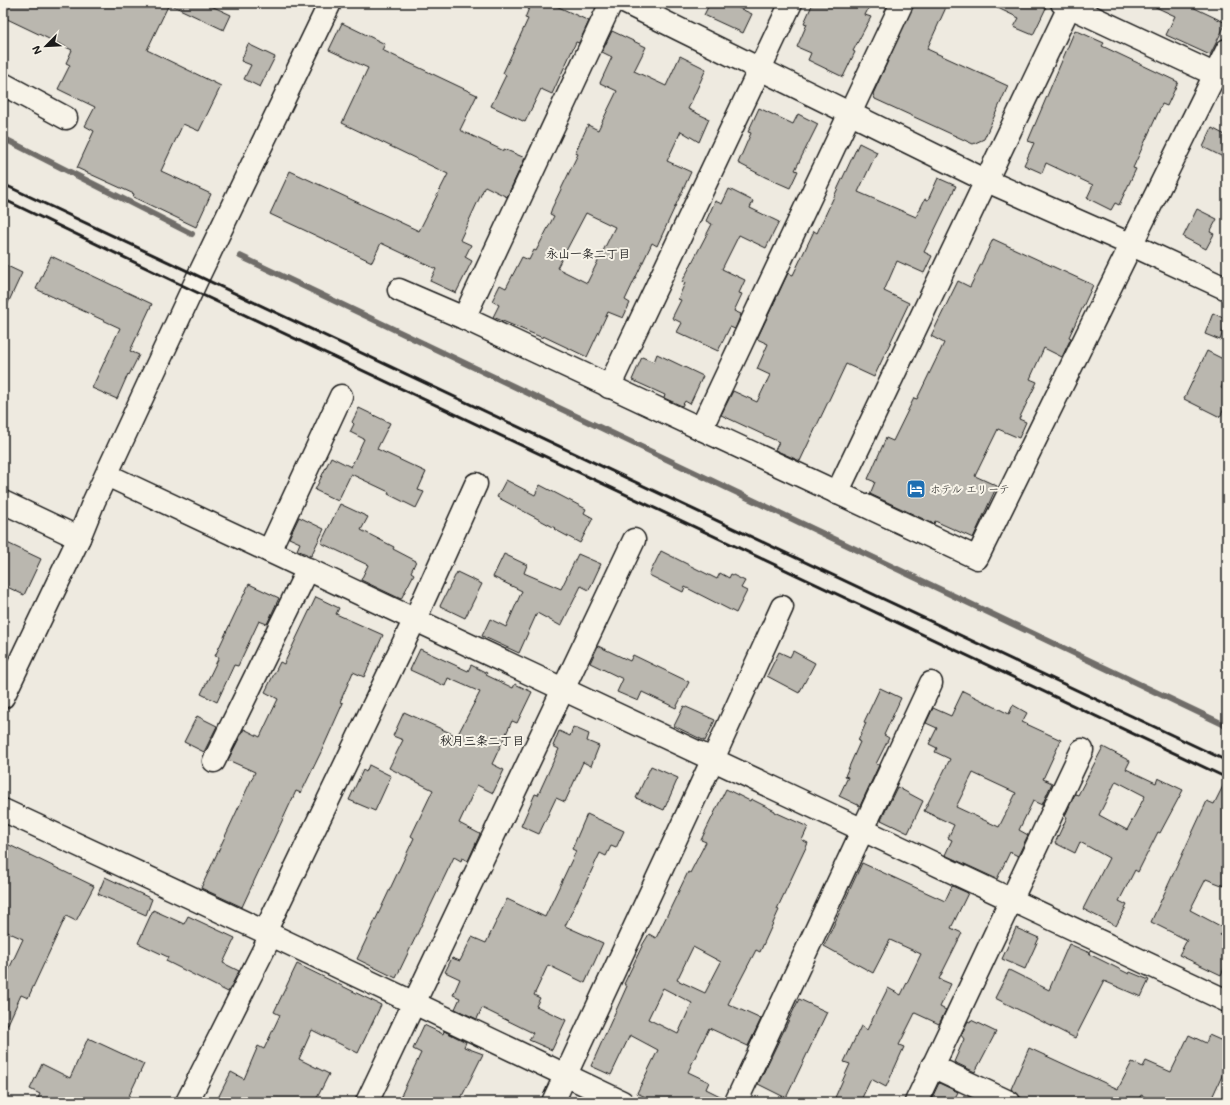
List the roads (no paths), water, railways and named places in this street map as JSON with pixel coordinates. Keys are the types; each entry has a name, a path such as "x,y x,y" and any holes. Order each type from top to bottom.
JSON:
{"street":[{"path":"3,697 79,538 198,277 330,3"},
{"path":"464,318 611,3"},
{"path":"626,3 761,68 850,114 985,180 1227,289"},
{"path":"609,387 791,3"},
{"path":"701,429 902,3"},
{"path":"837,493 1068,4 1216,75"},
{"path":"399,290 464,318 977,558 1227,50"},
{"path":"3,84 66,118"},
{"path":"269,551 341,396"},
{"path":"107,475 1227,1001"},
{"path":"187,1102 415,619 476,484"},
{"path":"3,502 79,538"},
{"path":"367,1102 565,689 634,540"},
{"path":"214,761 308,569"},
{"path":"553,1102 713,760 782,607"},
{"path":"736,1102 861,830 931,683"},
{"path":"916,1102 1082,750"},
{"path":"3,810 268,933 622,1102"},
{"path":"932,1066 1009,1102"}],"waterway":[{"path":"3,138 192,234"},
{"path":"240,256 1227,726"}],"railway":[{"path":"3,184 1227,761"},
{"path":"3,199 192,290 1227,778"}],"place":[{"name":"ホテル エリーテ","path":"916,489"}],"district":[{"name":"永山一条二丁目","path":"588,254"},
{"name":"秋月三条二丁目","path":"482,741"}]}
